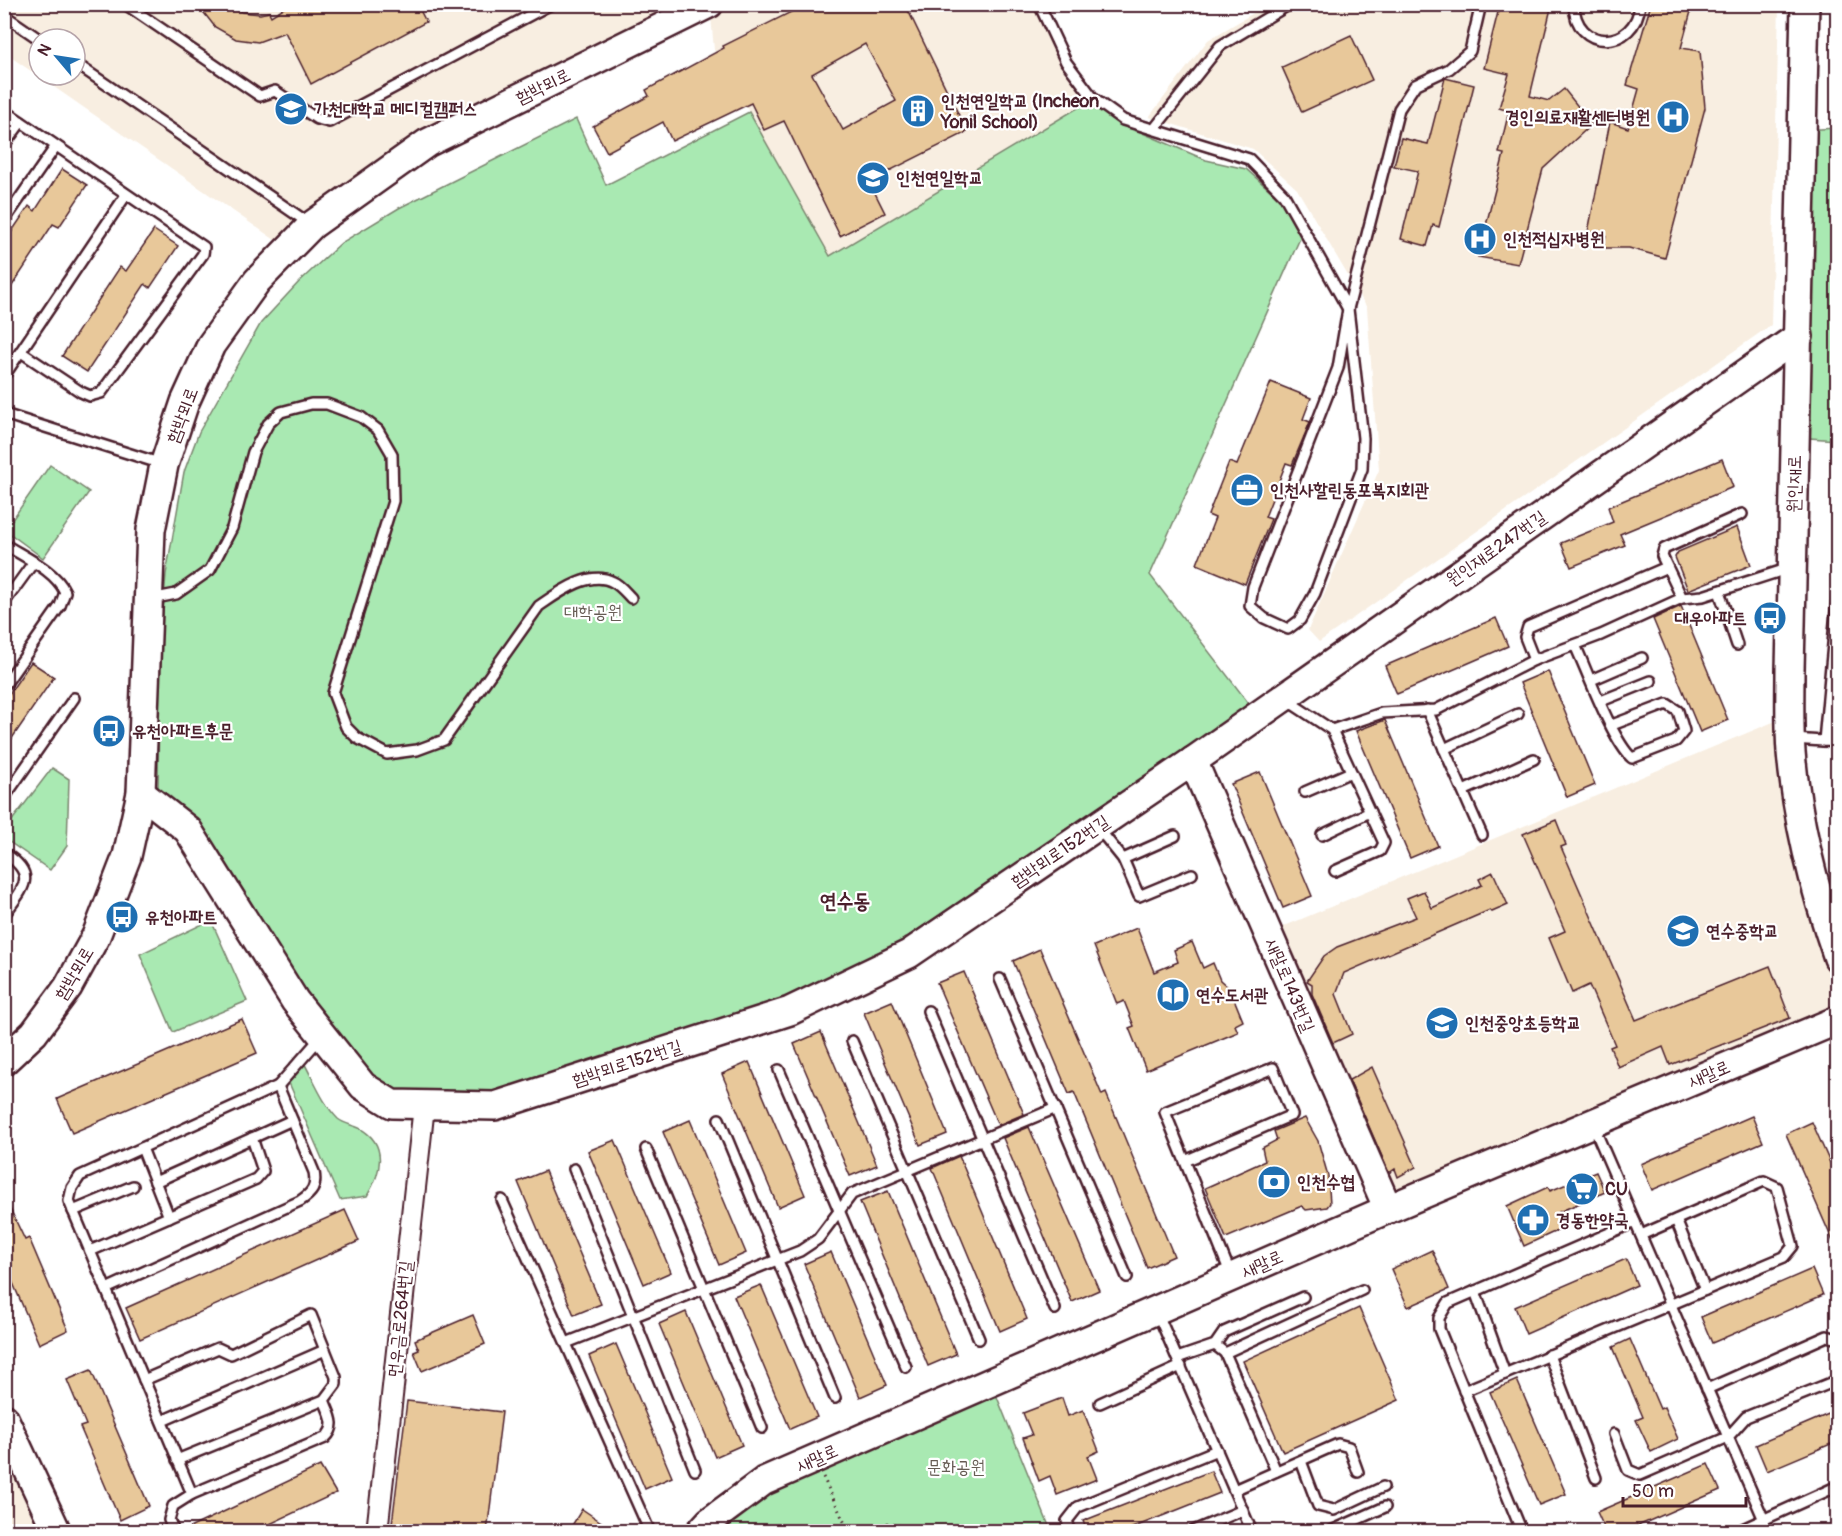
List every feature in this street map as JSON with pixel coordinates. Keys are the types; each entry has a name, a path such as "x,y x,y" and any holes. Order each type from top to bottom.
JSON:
{"street":[{"name":"함박뫼로","path":"4,1061 34,1033 68,987 96,936 127,856 141,793 151,530 164,465 185,402 211,345 257,281 312,225 427,143 709,4"},
{"name":"원인재로","path":"1804,4 1799,336 1792,567 1791,739 1801,819 1820,904 1838,958"},
{"name":"원인재로247번길","path":"1193,761 1799,336"},
{"name":"함박뫼로152번길","path":"141,793 188,831 295,1001 363,1086 392,1104 495,1106 790,1011 909,954 1193,761"},
{"name":"새말로143번길","path":"1193,761 1388,1209"},
{"name":"새말로","path":"700,1532 710,1521 764,1482 815,1459 1388,1209 1838,1020"},
{"name":"먼우금로264번길","path":"377,1532 424,1106"},
{"path":"4,1418 57,1532"}],"lane":[{"path":"125,4 260,96 275,91 317,119 329,122 551,4"},
{"path":"1039,4 1066,62 1094,99 1124,120 1249,159 1284,195 1348,309 1362,438 1362,469 1315,593 1300,620 1288,629 1264,618 1250,606 1253,587 1338,368 1348,309 1399,108 1415,85 1449,69 1470,51 1481,4"},
{"path":"1154,129 1220,46 1290,4"},
{"path":"1574,4 1575,17 1580,27 1597,39 1608,40 1628,33 1639,15 1640,4"},
{"path":"4,15 27,31"},
{"path":"87,71 312,225"},
{"path":"4,110 204,246 204,254 101,393 90,396 81,392 21,352"},
{"path":"4,146 21,122"},
{"path":"4,221 56,146"},
{"path":"4,376 126,195"},
{"path":"148,599 176,594 210,570 232,528 253,452 268,424 281,412 327,404 361,417 378,430 392,454 393,501 333,693 346,727 371,747 387,754 417,750 444,740 539,606 561,591 597,579 613,582 631,598"},
{"path":"4,414 164,465"},
{"path":"1682,598 1662,556 1664,549 1742,514"},
{"path":"4,543 56,579 65,592 60,606 4,686"},
{"path":"4,603 33,563"},
{"path":"1534,660 1525,637 1528,627 1667,567"},
{"path":"1332,730 1382,713 1436,710 1534,660 1575,645 1682,598 1703,596 1792,567"},
{"path":"1824,741 1838,590"},
{"path":"1719,591 1737,645"},
{"path":"1575,645 1624,752 1632,758 1676,741 1684,731 1678,711 1667,704 1612,725"},
{"path":"1591,680 1641,658"},
{"path":"1601,701 1651,681"},
{"path":"4,798 74,698"},
{"path":"1283,698 1332,730 1384,843 1380,851 1335,870"},
{"path":"1427,710 1482,835"},
{"path":"1444,749 1518,714"},
{"path":"1791,739 1838,742"},
{"path":"1463,791 1534,759"},
{"path":"1305,792 1351,772"},
{"path":"1322,835 1370,812"},
{"path":"1097,826 1123,859 1139,896 1192,874"},
{"path":"1123,859 1175,836"},
{"path":"4,853 21,863 25,872 24,887 4,915"},
{"path":"1000,979 1127,1277"},
{"path":"928,1011 1055,1309"},
{"path":"192,1494 69,1201 72,1188 80,1176 278,1086 323,1036"},
{"path":"852,1041 979,1339"},
{"path":"1185,1161 1292,1115 1273,1068 1165,1112 1231,1277"},
{"path":"779,1070 906,1367"},
{"path":"106,1289 311,1194 316,1183 314,1172 278,1086"},
{"path":"566,1343 778,1259 818,1239 830,1226 839,1208 852,1194 1056,1108"},
{"path":"718,1119 835,1398"},
{"path":"155,1182 292,1120"},
{"path":"1593,1122 1764,1520"},
{"path":"90,1251 256,1179 264,1171 252,1138"},
{"path":"142,1148 169,1217"},
{"path":"646,1149 762,1428"},
{"path":"574,1169 695,1470"},
{"path":"1464,1391 1785,1257 1793,1246 1777,1187 1764,1181 1641,1235"},
{"path":"74,1211 133,1186"},
{"path":"502,1200 650,1532"},
{"path":"1676,1220 1705,1290"},
{"path":"1522,1532 1439,1329 1439,1318 1448,1303 1635,1222"},
{"path":"1225,1353 1362,1290"},
{"path":"1475,1291 1505,1374"},
{"path":"1100,1403 1215,1345 1224,1332 1303,1297"},
{"path":"1156,1310 1252,1532"},
{"path":"144,1380 218,1348 231,1354 311,1316 326,1350 336,1377 336,1384 324,1400 177,1460"},
{"path":"1707,1389 1827,1336 1838,1339"},
{"path":"1215,1345 1225,1353 1276,1471"},
{"path":"162,1421 326,1350"},
{"path":"1549,1355 1596,1478"},
{"path":"1614,1434 1628,1470 1640,1475 1728,1437 1746,1417 1838,1380"},
{"path":"174,1532 169,1520 173,1506 192,1494 326,1438 332,1432 334,1424 324,1400"},
{"path":"1234,1490 1338,1444 1349,1447 1358,1472"},
{"path":"1071,1532 1067,1521 1078,1507 1217,1450"},
{"path":"1301,1461 1318,1506 1334,1510 1383,1487"},
{"path":"1736,1532 1838,1486"},
{"path":"1329,1532 1385,1507"},
{"path":"1191,1532 1243,1510"}],"path":[{"path":"815,1459 849,1532"},
{"path":"858,1532 886,1523 934,1532"}],"shaded area":[{"name":"가천대학교 메디컬캠퍼스","path":"5,5 709,5 427,143 288,249 54,87 87,87 87,27 27,27 27,68 5,53"},
{"name":"인천연일학교","path":"710,5 1039,5 1066,62 1094,99 830,256 714,50"},
{"name":"인천적십자병원","path":"1267,5 1779,5 1771,325 1319,642 1308,630 1379,470 1367,308 1297,189 1253,149 1149,117 1208,40"},
{"path":"1790,715 1837,958 1837,1020 1388,1209 1268,933"},
{"path":"5,1440 57,1531 5,1532"}],"green space":[{"name":"대학공원","path":"1091,100 1124,125 1206,160 1246,169 1281,200 1301,236 1150,575 1250,705 901,941 788,997 493,1096 397,1095 368,1078 158,793 159,664 166,574 184,472 199,432 261,323 299,282 341,243 399,208 576,119 606,185 749,112 830,256"},
{"path":"1837,128 1837,440 1795,437 1803,130"},
{"path":"50,465 89,492 43,558 5,530"},
{"path":"52,768 69,779 67,846 50,870 5,839 4,831"},
{"path":"211,920 247,1001 173,1032 140,954"},
{"path":"302,1059 332,1113 340,1121 359,1128 375,1142 380,1159 379,1169 367,1196 340,1200 286,1076"},
{"name":"문화공원","path":"991,1382 1051,1531 700,1532 710,1521"}],"building":[{"path":"197,4 232,4 242,12 260,14 269,12 271,16 290,4 417,4 426,22 311,84 285,32 258,42 236,39 215,27"},
{"name":"인천연일학교 (Incheon Yonil School)","path":"807,4 905,4 967,132 869,181 885,213 840,236 784,121 764,130 751,103 672,141 663,122 607,152 593,126 649,96 646,90 724,48 723,46","holes":["865,44 896,101 843,130 812,74"]},
{"path":"1500,4 1552,4 1530,96 1549,101 1564,89 1592,124 1543,169 1518,264 1478,257 1504,154 1499,153 1509,111 1499,108 1509,74 1484,68"},
{"path":"1651,4 1693,4 1681,48 1700,51 1705,108 1665,258 1629,248 1603,248 1606,235 1588,232 1610,122 1628,128 1639,89 1627,85"},
{"path":"1351,35 1372,80 1302,112 1282,67"},
{"path":"1445,78 1474,85 1439,227 1433,225 1427,246 1401,239 1418,171 1394,166 1401,138 1428,144"},
{"path":"62,169 87,185 59,227 53,224 4,298 4,243 29,206 35,211"},
{"path":"154,230 178,246 150,288 145,284 87,372 62,356 120,267 126,271"},
{"name":"인천사할린동포복지회관","path":"1271,382 1311,398 1303,419 1310,422 1292,465 1286,463 1265,517 1271,519 1245,584 1197,564 1215,518 1208,515 1229,462 1237,465"},
{"path":"1722,459 1733,487 1620,534 1625,545 1571,567 1561,543 1613,522 1608,507"},
{"path":"1737,527 1751,565 1688,590 1675,557 1678,552"},
{"path":"1681,606 1728,720 1700,732 1653,619"},
{"path":"1496,618 1508,646 1397,694 1385,666"},
{"path":"31,662 54,677 4,750 4,701"},
{"path":"1548,671 1595,785 1567,797 1520,683"},
{"path":"1385,720 1438,846 1410,858 1356,731"},
{"path":"1260,772 1312,896 1283,908 1231,784"},
{"path":"1556,820 1566,845 1561,847 1636,1020 1770,966 1790,1018 1670,1065 1663,1047 1618,1067 1610,1047 1615,1045 1589,985 1572,993 1549,938 1565,931 1523,834"},
{"path":"1493,872 1508,905 1492,912 1490,910 1344,973 1336,994 1352,1034 1333,1043 1312,994 1312,984 1307,981 1324,956 1337,947 1416,917 1407,898 1424,891 1432,908 1482,885 1479,879"},
{"name":"연수도서관","path":"1137,928 1154,972 1178,962 1174,950 1192,942 1203,968 1213,963 1220,980 1230,989 1243,1021 1235,1025 1238,1032 1146,1070 1129,1028 1134,1026 1124,1001 1117,1004 1094,946"},
{"path":"1040,949 1102,1095 1106,1093 1174,1256 1147,1268 1074,1092 1069,1094 1013,961"},
{"path":"964,972 1024,1114 998,1125 937,983"},
{"path":"892,1001 947,1134 920,1145 864,1013"},
{"path":"242,1019 257,1053 72,1133 57,1099"},
{"path":"821,1032 877,1165 850,1176 794,1044"},
{"path":"749,1062 805,1195 778,1207 722,1074"},
{"path":"1372,1067 1416,1167 1398,1177 1395,1169 1389,1173 1349,1080"},
{"path":"1752,1116 1763,1142 1652,1190 1641,1164"},
{"name":"인천수협","path":"1305,1118 1318,1141 1328,1176 1330,1203 1327,1207 1306,1210 1302,1206 1226,1238 1205,1188 1265,1161 1262,1148 1277,1140 1274,1131"},
{"path":"690,1120 746,1253 719,1265 663,1132"},
{"path":"1812,1122 1838,1181 1838,1253 1786,1134"},
{"path":"1029,1127 1099,1290 1072,1302 1003,1138"},
{"path":"615,1140 671,1272 644,1284 588,1151"},
{"path":"959,1156 1027,1319 1000,1331 932,1168"},
{"path":"545,1171 601,1304 574,1315 518,1182"},
{"path":"1596,1172 1605,1192 1559,1212 1565,1227 1524,1246 1507,1206 1548,1187 1550,1191"},
{"path":"888,1191 956,1354 928,1366 860,1202"},
{"path":"4,1196 25,1240 29,1238 68,1330 39,1344 4,1262"},
{"path":"345,1210 359,1241 140,1339 126,1308"},
{"path":"1432,1250 1449,1289 1408,1307 1391,1269"},
{"path":"831,1252 887,1385 860,1397 804,1264"},
{"path":"1626,1259 1637,1285 1526,1334 1515,1307"},
{"path":"1812,1269 1823,1295 1712,1343 1701,1317"},
{"path":"761,1285 817,1417 790,1429 734,1296"},
{"path":"1359,1308 1399,1400 1283,1452 1243,1361"},
{"path":"686,1312 742,1445 715,1457 659,1324"},
{"path":"473,1315 485,1344 422,1371 414,1352 419,1350 415,1340"},
{"path":"1630,1339 1660,1409 1664,1407 1678,1439 1651,1452 1636,1420 1643,1417 1613,1347"},
{"path":"616,1344 672,1477 645,1489 589,1356"},
{"path":"91,1370 149,1506 120,1520 80,1427 86,1425 67,1380"},
{"path":"1517,1380 1566,1494 1539,1505 1490,1392"},
{"path":"1062,1398 1068,1416 1083,1410 1099,1451 1088,1456 1097,1479 1057,1495 1050,1476 1039,1481 1023,1438 1032,1435 1023,1413"},
{"path":"407,1401 502,1412 487,1532 391,1532"},
{"path":"1838,1410 1838,1441 1767,1471 1756,1445"},
{"path":"1708,1464 1720,1490 1624,1532 1606,1532 1597,1512"},
{"path":"320,1466 336,1493 253,1532 181,1532"},
{"path":"1211,1471 1220,1493 1122,1532 1087,1532 1083,1521"},
{"path":"582,1509 616,1532 568,1532"}],"place":[{"name":"가천대학교 메디컬캠퍼스","path":"291,109"},
{"name":"인천연일학교 (Incheon Yonil School)","path":"918,111"},
{"name":"경인의료재활센터병원","path":"1673,117"},
{"name":"인천연일학교","path":"873,178"},
{"name":"인천적십자병원","path":"1480,239"},
{"name":"인천사할린동포복지회관","path":"1247,490"},
{"name":"대우아파트","path":"1770,618"},
{"name":"유천아파트후문","path":"109,731"},
{"name":"유천아파트","path":"122,917"},
{"name":"연수중학교","path":"1683,931"},
{"name":"연수도서관","path":"1173,995"},
{"name":"인천중앙초등학교","path":"1442,1023"},
{"name":"인천수협","path":"1274,1182"},
{"name":"CU","path":"1582,1189"},
{"name":"경동한약국","path":"1533,1220"}],"district":[{"name":"연수동","path":"845,901"}]}
